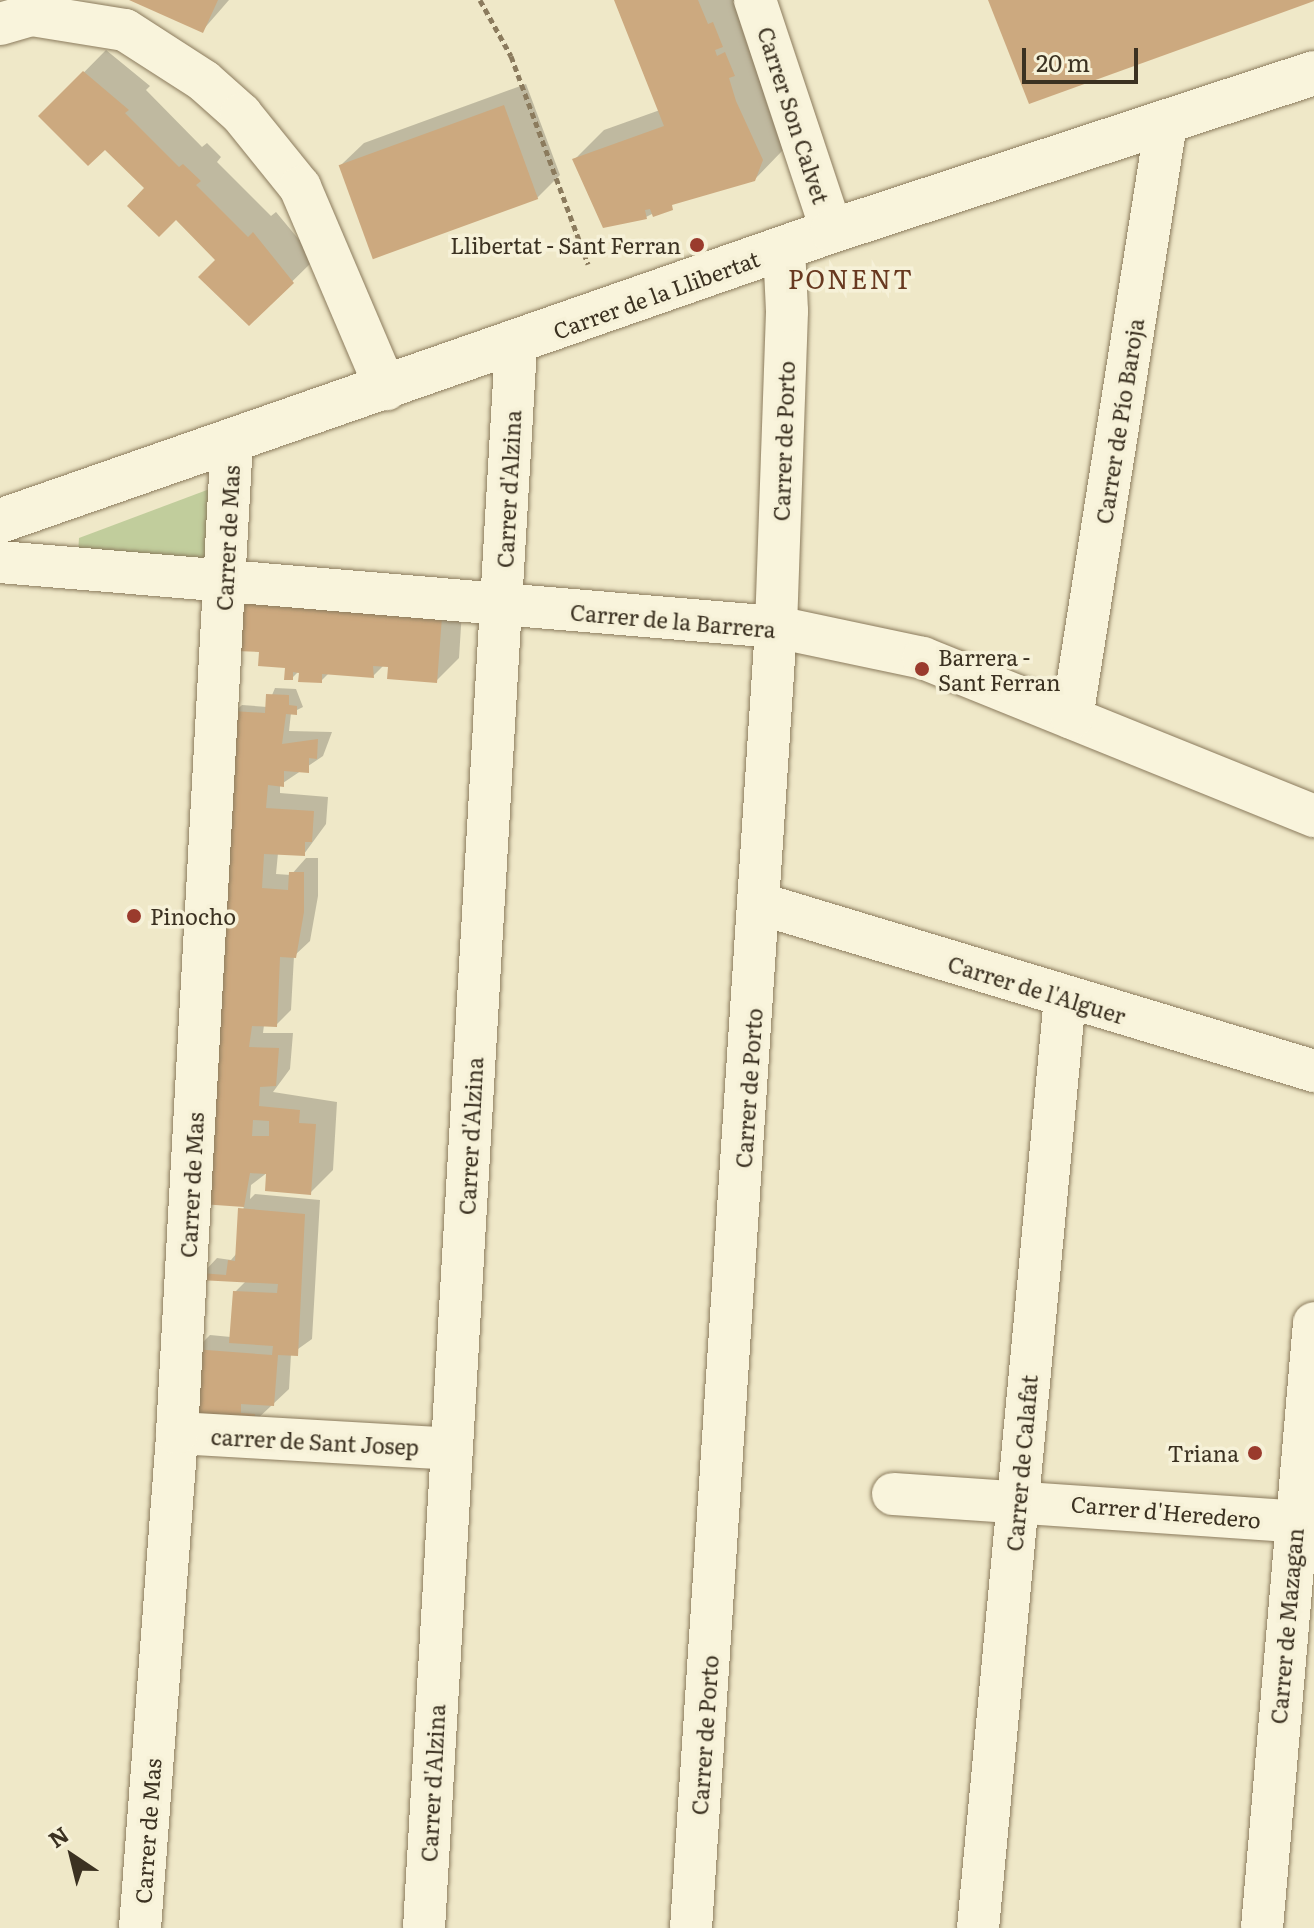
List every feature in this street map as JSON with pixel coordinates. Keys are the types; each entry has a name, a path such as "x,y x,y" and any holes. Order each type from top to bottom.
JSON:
{"street":[{"name":"Carrer Son Calvet","path":"755,0 832,231"},
{"path":"0,24 32,15 125,30 204,81 241,114 300,187 386,389"},
{"name":"Carrer de la Llibertat","path":"0,521 516,345 832,231 1314,73"},
{"name":"Carrer de Pío Baroja","path":"1072,718 1166,123"},
{"name":"Carrer de Porto","path":"691,1928 761,904 776,627 787,311 784,248"},
{"name":"Carrer d'Alzina","path":"424,1928 516,345"},
{"name":"Carrer de Mas","path":"140,1928 177,1433 232,441"},
{"name":"Carrer de la Barrera","path":"0,562 225,584 776,627 923,658 1314,816"},
{"name":"Carrer de l'Alguer","path":"761,904 1314,1071"},
{"name":"Carrer de Calafat","path":"978,1928 1065,998"},
{"name":"Carrer de Mazagan","path":"1262,1928 1304,1522 1314,1323"},
{"name":"carrer de Sant Josep","path":"177,1433 452,1449"},
{"path":"893,1494 1018,1499"},
{"name":"Carrer d'Heredero","path":"1018,1499 1304,1522"}],"path":[{"path":"480,0 511,56 588,264"}],"green space":[{"path":"223,484 218,561 78,554 79,538"}],"building":[{"path":"129,0 218,0 203,33"},
{"path":"614,0 698,0 708,24 713,22 723,47 715,50 717,56 725,52 735,76 729,78 736,101 763,160 755,181 672,205 673,210 653,217 650,209 645,210 647,219 603,228 572,159 664,126"},
{"path":"988,0 1314,0 1314,1 1029,104"},
{"path":"83,71 129,110 125,113 179,167 183,164 201,181 196,185 248,237 253,232 294,283 249,326 198,277 215,260 176,220 159,237 127,206 144,188 105,150 88,166 38,116"},
{"path":"504,105 538,199 373,259 339,165"},
{"path":"239,603 442,617 437,683 387,679 388,667 373,666 374,678 322,674 322,683 298,682 299,673 293,672 293,680 284,680 285,668 258,666 259,652 236,651"},
{"path":"266,694 289,695 289,705 297,706 297,715 286,714 282,744 318,739 317,759 309,758 309,773 284,771 284,787 268,785 266,808 314,811 312,842 305,842 305,856 264,854 262,888 288,890 289,872 304,872 304,912 296,958 280,957 277,1027 252,1026 249,1047 279,1048 276,1086 260,1087 259,1106 300,1110 299,1123 316,1124 311,1195 265,1191 266,1174 250,1173 244,1207 201,1204 232,711 265,713","holes":["253,1120 269,1121 269,1136 252,1136"]},
{"path":"238,1208 305,1214 298,1356 278,1355 274,1406 241,1404 241,1413 255,1414 255,1425 188,1420 193,1349 272,1355 273,1346 229,1343 233,1291 277,1293 278,1284 199,1280 200,1273 226,1275 228,1260 235,1261"}],"place":[{"name":"Llibertat - Sant Ferran","path":"697,245"},
{"name":"Barrera - Sant Ferran","path":"922,669"},
{"name":"Pinocho","path":"134,916"},
{"name":"Triana","path":"1255,1453"}],"district":[{"name":"PONENT","path":"851,278"}]}
